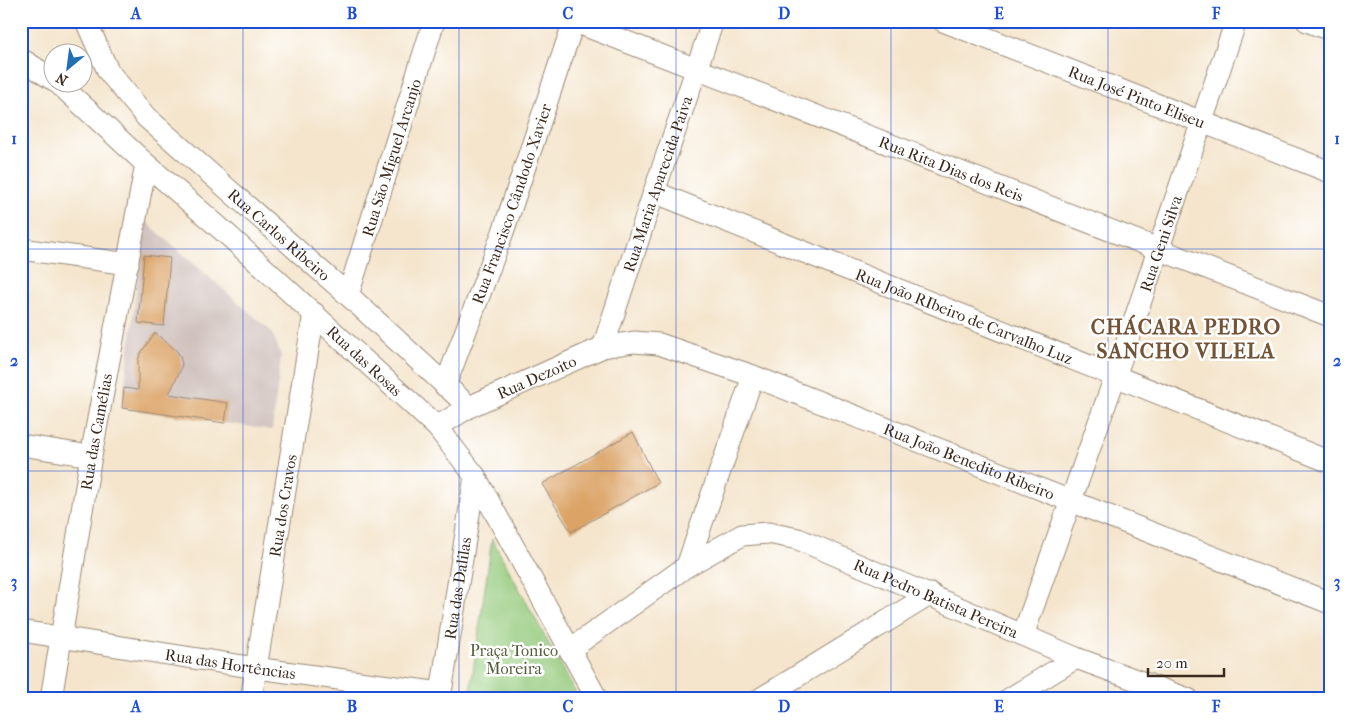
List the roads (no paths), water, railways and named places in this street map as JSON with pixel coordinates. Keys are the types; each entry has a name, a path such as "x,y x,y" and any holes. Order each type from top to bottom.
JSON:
{"street":[{"name":"Rua Carlos Ribeiro","path":"86,21 108,71 146,118 348,295 469,407"},
{"name":"Rua São Miguel Arcanjo","path":"348,295 434,21"},
{"name":"Rua Rita Dias dos Reis","path":"573,21 1330,316"},
{"name":"Rua Francisco Cândodo Xavier","path":"446,386 503,232 573,21"},
{"name":"Rua Maria Aparecida Paiva","path":"604,347 654,192 714,21"},
{"name":"Rua José Pinto Eliseu","path":"943,21 1330,172"},
{"name":"Rua Geni Silva","path":"1024,635 1115,377 1236,21"},
{"path":"1307,21 1330,30"},
{"path":"21,60 42,73"},
{"name":"Rua das Rosas","path":"68,92 314,313 437,427 475,476 597,699"},
{"name":"Rua das Camélias","path":"51,699 91,456 146,164"},
{"name":"Rua João RIbeiro de Carvalho Luz","path":"654,192 1330,462"},
{"path":"21,249 128,264"},
{"name":"Rua dos Cravos","path":"251,699 314,313"},
{"name":"Rua João Benedito Ribeiro","path":"604,347 634,342 659,344 753,376 1330,603"},
{"name":"Rua Dezoito","path":"469,407 604,347"},
{"path":"687,566 753,376"},
{"path":"437,427 469,407"},
{"path":"21,445 91,456"},
{"name":"Rua das Dalilas","path":"440,696 475,476"},
{"name":"Rua Pedro Batista Pereira","path":"569,650 687,566 742,535 768,533 798,539 1076,658 1188,699"},
{"path":"760,699 930,594"},
{"name":"Rua das Hortências","path":"21,631 440,696"},
{"path":"1009,699 1076,658"}],"district":[{"name":"CHÁCARA PEDRO SANCHO VILELA","path":"1186,339"}],"park label":[{"name":"Praça Tonico Moreira","path":"514,659"}]}
